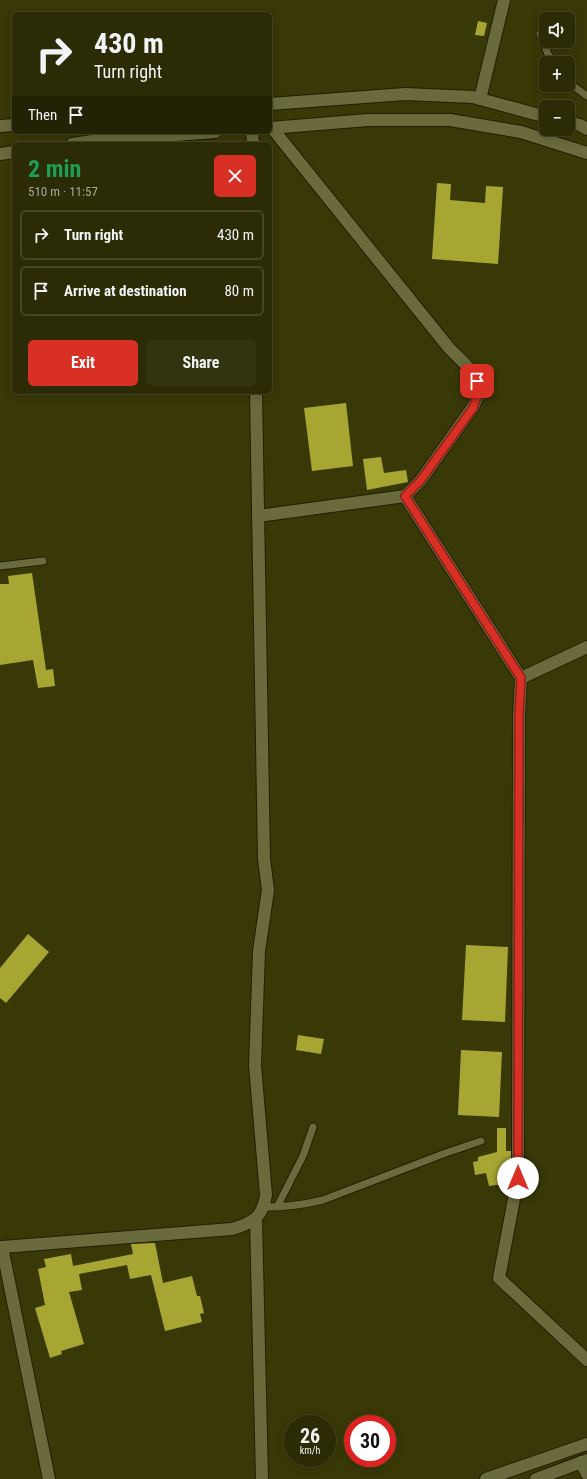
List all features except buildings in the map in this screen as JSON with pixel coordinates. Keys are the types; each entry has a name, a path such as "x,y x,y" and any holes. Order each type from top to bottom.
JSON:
{"street":[{"path":"480,99 504,0"},
{"path":"272,104 405,94 473,97 539,114"},
{"path":"272,128 368,120 450,120 521,132 587,153"},
{"path":"575,124 587,129"},
{"path":"0,126 12,125"},
{"path":"258,516 405,496 421,480 473,408 478,394 477,381 469,368 440,336 272,129"},
{"path":"86,142 188,134"},
{"path":"0,154 12,152"},
{"path":"49,1479 1,1247 232,1229 247,1225 256,1219 264,1207 266,1195 255,1065 259,952 268,890 264,859 256,394"},
{"path":"405,496 521,678 519,715 518,1178 499,1278 587,1360"},
{"path":"521,678 587,647"},
{"path":"256,1219 262,1479"},
{"path":"486,1479 587,1444"},
{"path":"536,1479 584,1461 587,1474"}],"lane":[{"path":"575,87 587,96"},
{"path":"0,566 43,561"},
{"path":"277,1207 303,1156 313,1127"},
{"path":"264,1207 306,1204 323,1200 480,1141"}],"route":[{"path":"477,381 478,394 473,408 421,480 405,496 521,678 519,715 518,1178"}]}
